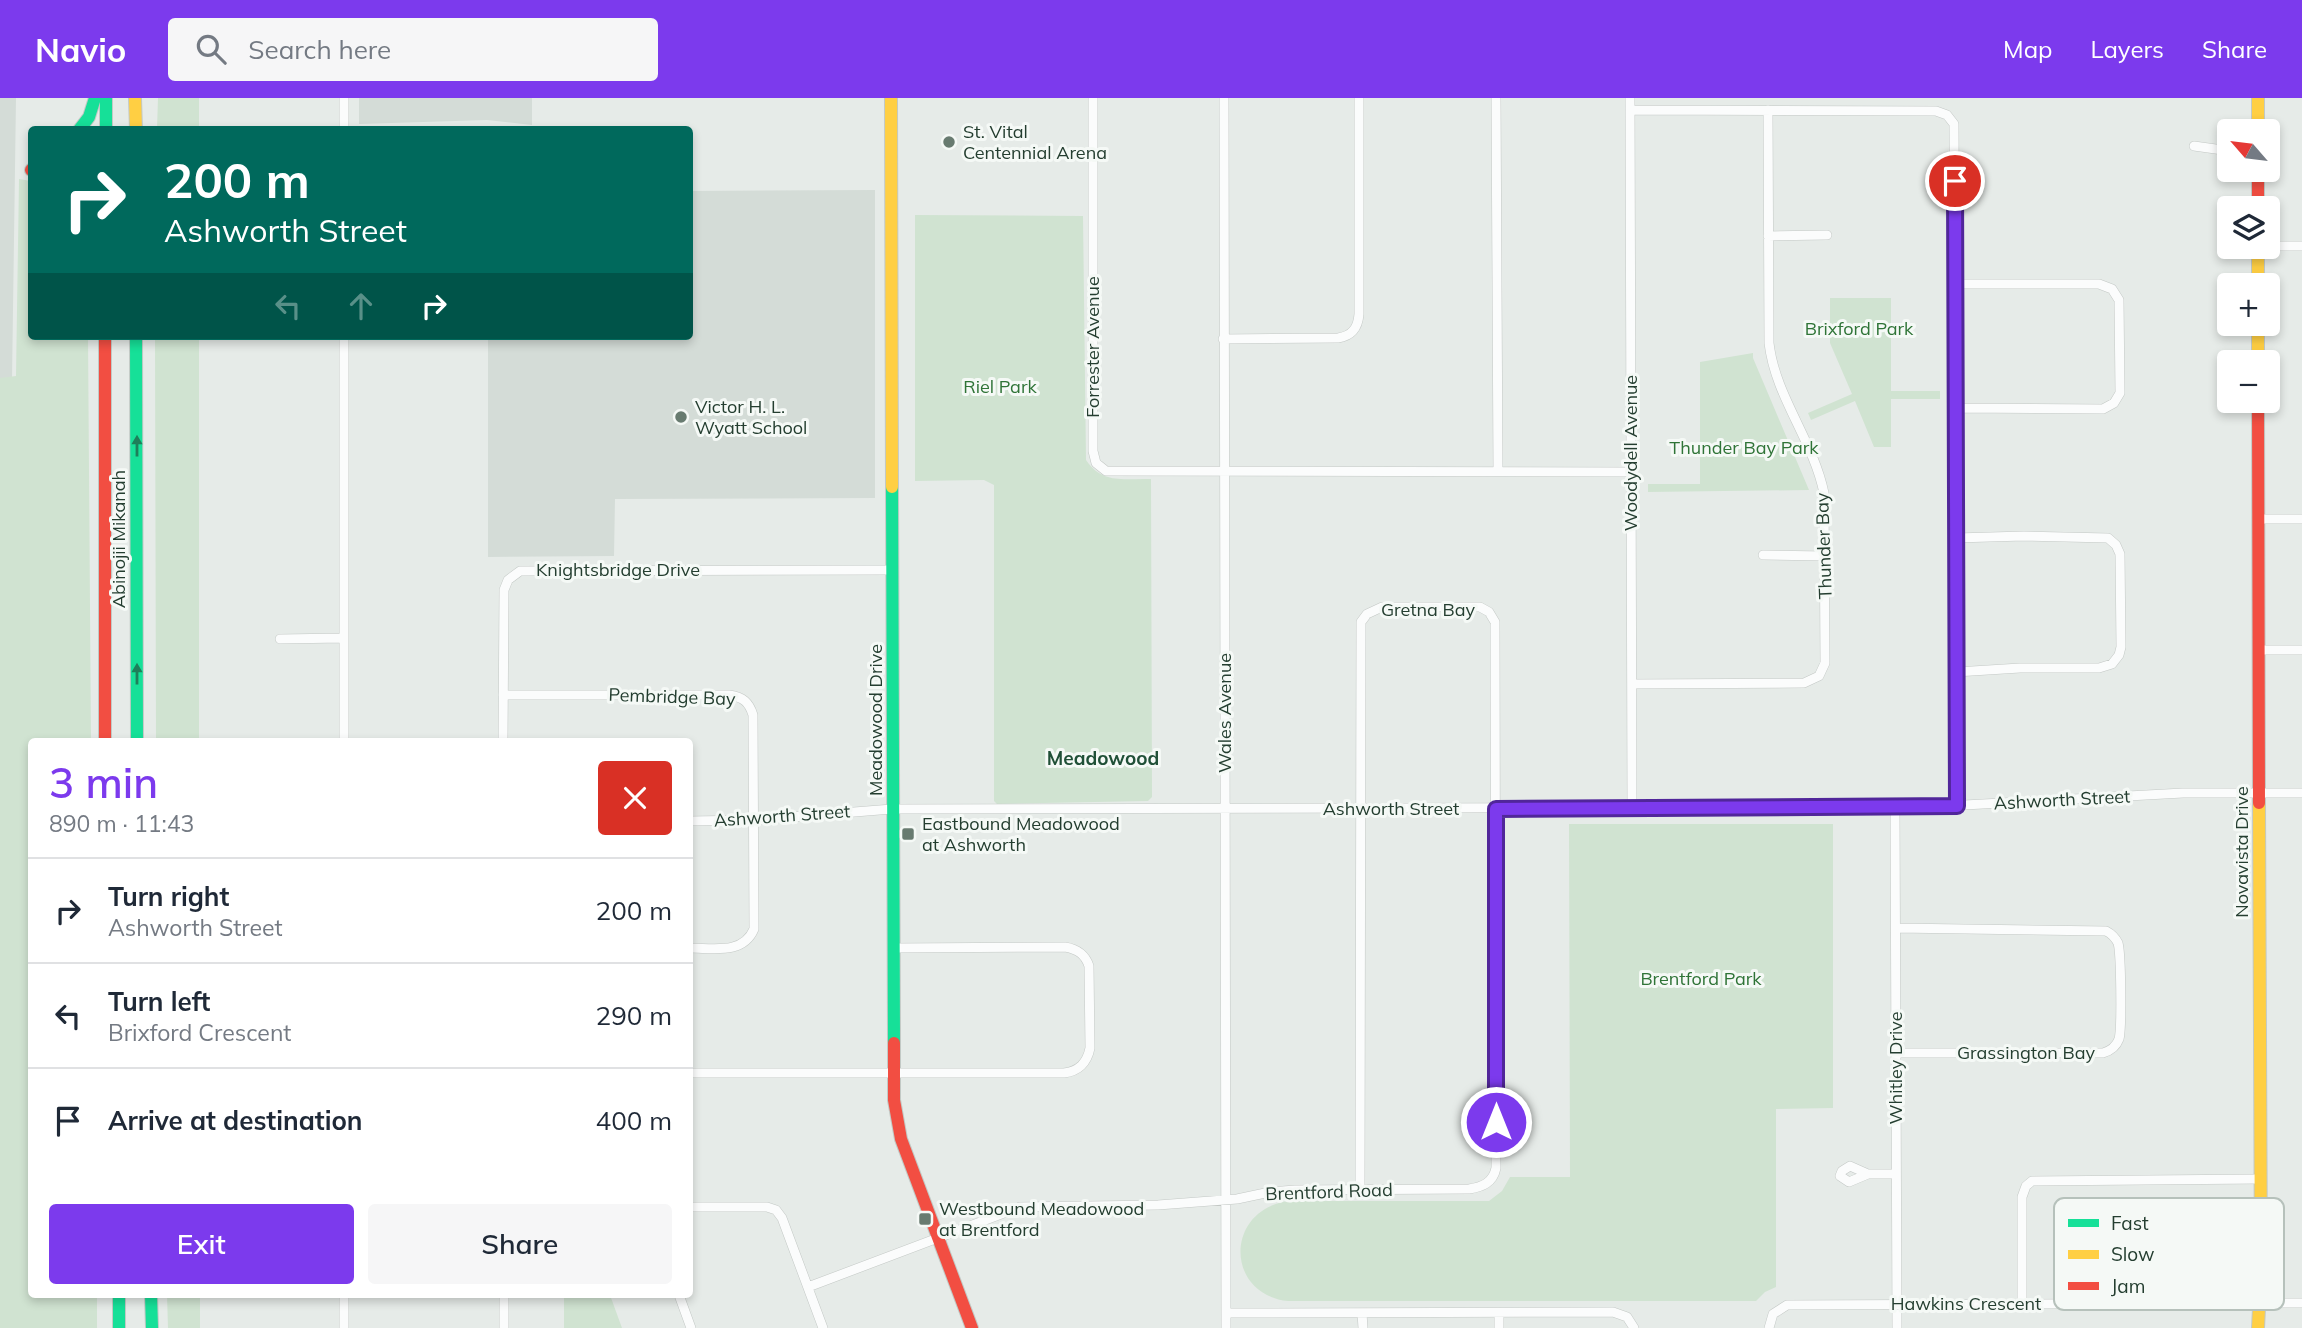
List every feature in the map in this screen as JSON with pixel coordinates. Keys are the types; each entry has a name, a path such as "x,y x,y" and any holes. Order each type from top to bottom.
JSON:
{"street":[{"path":"82,126 89,117 95,98"},
{"path":"106,98 106,126"},
{"path":"135,98 135,126"},
{"path":"344,98 344,126"},
{"name":"Meadowood Drive","path":"891,98 894,1100 901,1139 972,1328"},
{"name":"Forrester Avenue","path":"1093,98 1093,451 1096,463 1112,472 1225,471"},
{"name":"Wales Avenue","path":"1224,98 1226,1328"},
{"path":"1223,339 1338,338 1348,336 1356,328 1359,314 1359,98"},
{"path":"1496,98 1498,471"},
{"name":"Woodydell Avenue","path":"1630,98 1632,808"},
{"path":"2258,98 2258,119"},
{"path":"1630,110 1936,111 1947,115 1955,129 1957,806"},
{"name":"Thunder Bay","path":"1632,684 1796,683 1815,678 1822,672 1825,663 1825,502 1822,484 1770,355 1768,110"},
{"path":"2194,146 2217,149"},
{"path":"1768,236 1827,235"},
{"path":"2280,246 2302,246"},
{"path":"1956,284 2099,284 2112,289 2119,300 2120,393 2114,403 2103,409 1956,408"},
{"name":"Abinojii Mikanah","path":"105,738 106,340"},
{"name":"Abinojii Mikanah","path":"136,340 138,738"},
{"path":"344,340 344,738"},
{"name":"Novavista Drive","path":"2258,413 2261,1198"},
{"path":"1225,471 1631,472"},
{"path":"2259,519 2302,519"},
{"path":"1956,538 2108,538 2116,545 2120,554 2121,634 2119,655 2107,667 1956,672"},
{"path":"1763,555 1825,555"},
{"name":"Knightsbridge Drive","path":"503,738 503,590 509,580 520,571 893,570"},
{"name":"Gretna Bay","path":"1361,809 1361,622 1367,614 1382,607 1480,607 1489,612 1495,622 1496,809"},
{"path":"280,639 344,638"},
{"path":"2259,650 2302,650"},
{"name":"Pembridge Bay","path":"503,695 729,695 743,698 747,702 753,715 754,924 746,942 736,947 693,948"},
{"name":"Ashworth Street","path":"693,821 754,820 894,808 1895,808 2183,793 2302,793"},
{"name":"Whitley Drive","path":"1895,808 1897,1328"},
{"path":"1360,1189 1361,809"},
{"name":"Brentford Road","path":"808,1287 1020,1207 1158,1205 1226,1200 1280,1191 1469,1189 1484,1186 1495,1174 1496,809"},
{"name":"Grassington Bay","path":"1896,928 2102,929 2111,933 2117,941 2119,980 2119,1039 2114,1047 2103,1053 1896,1053"},
{"path":"693,1073 1064,1073 1082,1066 1086,1061 1090,1048 1089,966 1078,950 1065,947 894,948"},
{"path":"1868,1174 1896,1174"},
{"path":"2022,1304 2022,1197 2026,1186 2032,1181 2261,1179"},
{"path":"693,1207 763,1207 776,1210 782,1218 823,1328"},
{"path":"119,1298 119,1328"},
{"path":"151,1298 152,1328"},
{"path":"344,1298 344,1328"},
{"path":"504,1298 504,1328"},
{"path":"679,1298 691,1328"},
{"name":"Hawkins Crescent","path":"2284,1303 2302,1303"},
{"name":"Hawkins Crescent","path":"1769,1328 1773,1314 1787,1305 2054,1304"},
{"name":"Novavista Drive","path":"2258,1328 2260,1310"},
{"path":"1226,1313 1614,1312 1627,1317 1634,1328"},
{"path":"1362,1313 1363,1328"},
{"path":"1499,1313 1499,1328"}],"shaded area":[{"path":"0,98 16,98 12,380 0,380"},
{"path":"359,98 532,98 532,125 487,120 359,124"},
{"name":"Victor H. L. Wyatt School","path":"875,190 875,498 615,499 614,556 488,557 488,340 693,340 693,191"}],"green space":[{"path":"158,98 199,98 199,126 157,126"},
{"path":"19,179 28,180 28,340 88,340 91,738 28,738 28,1298 97,1298 97,1328 0,1328 0,378 16,376"},
{"name":"Riel Park","path":"915,215 1083,216 1086,460 1107,477 1151,479 1152,797 1148,801 997,804 994,801 994,485 984,480 915,481"},
{"name":"Brixford Park","path":"1830,298 1891,298 1891,391 1940,391 1940,399 1891,399 1891,447 1874,447 1855,401 1811,420 1808,413 1852,394 1830,343"},
{"path":"155,340 199,340 199,738 156,738"},
{"name":"Thunder Bay Park","path":"1753,353 1809,490 1648,492 1648,484 1700,484 1700,362"},
{"name":"Brentford Park","path":"1569,824 1833,824 1833,1108 1776,1109 1776,1287 1765,1292 1756,1301 1288,1301 1267,1295 1252,1284 1243,1268 1240,1251 1244,1234 1253,1219 1268,1207 1289,1201 1489,1201 1502,1191 1510,1177 1570,1177"},
{"path":"167,1298 200,1298 200,1328 168,1328"},
{"path":"564,1298 611,1298 622,1328 564,1328"}],"traffic: fast":[{"path":"82,126 89,117 95,98"},
{"path":"106,98 106,126"},
{"path":"136,340 137,738"},
{"path":"892,487 894,1043"},
{"path":"119,1298 119,1328"},
{"path":"151,1298 152,1328"}],"traffic: slow":[{"path":"135,98 136,126"},
{"path":"891,98 892,487"},
{"path":"2258,98 2258,119"},
{"path":"2258,259 2258,273"},
{"path":"2258,336 2258,350"},
{"path":"2259,803 2261,1198"},
{"path":"2258,1328 2259,1310"}],"traffic: jam":[{"path":"2258,182 2258,196"},
{"path":"105,340 105,738"},
{"path":"2258,413 2259,803"},
{"path":"894,1043 894,1100 901,1139 972,1328"}],"place":[{"name":"St. Vital Centennial Arena","path":"949,142"},
{"name":"Victor H. L. Wyatt School","path":"681,417"},
{"name":"Eastbound Meadowood at Ashworth","path":"908,834"},
{"name":"Westbound Meadowood at Brentford","path":"925,1219"}],"district":[{"name":"Meadowood","path":"1103,758"}],"route":[{"path":"1496,1122 1496,809 1957,806 1955,181"}]}
